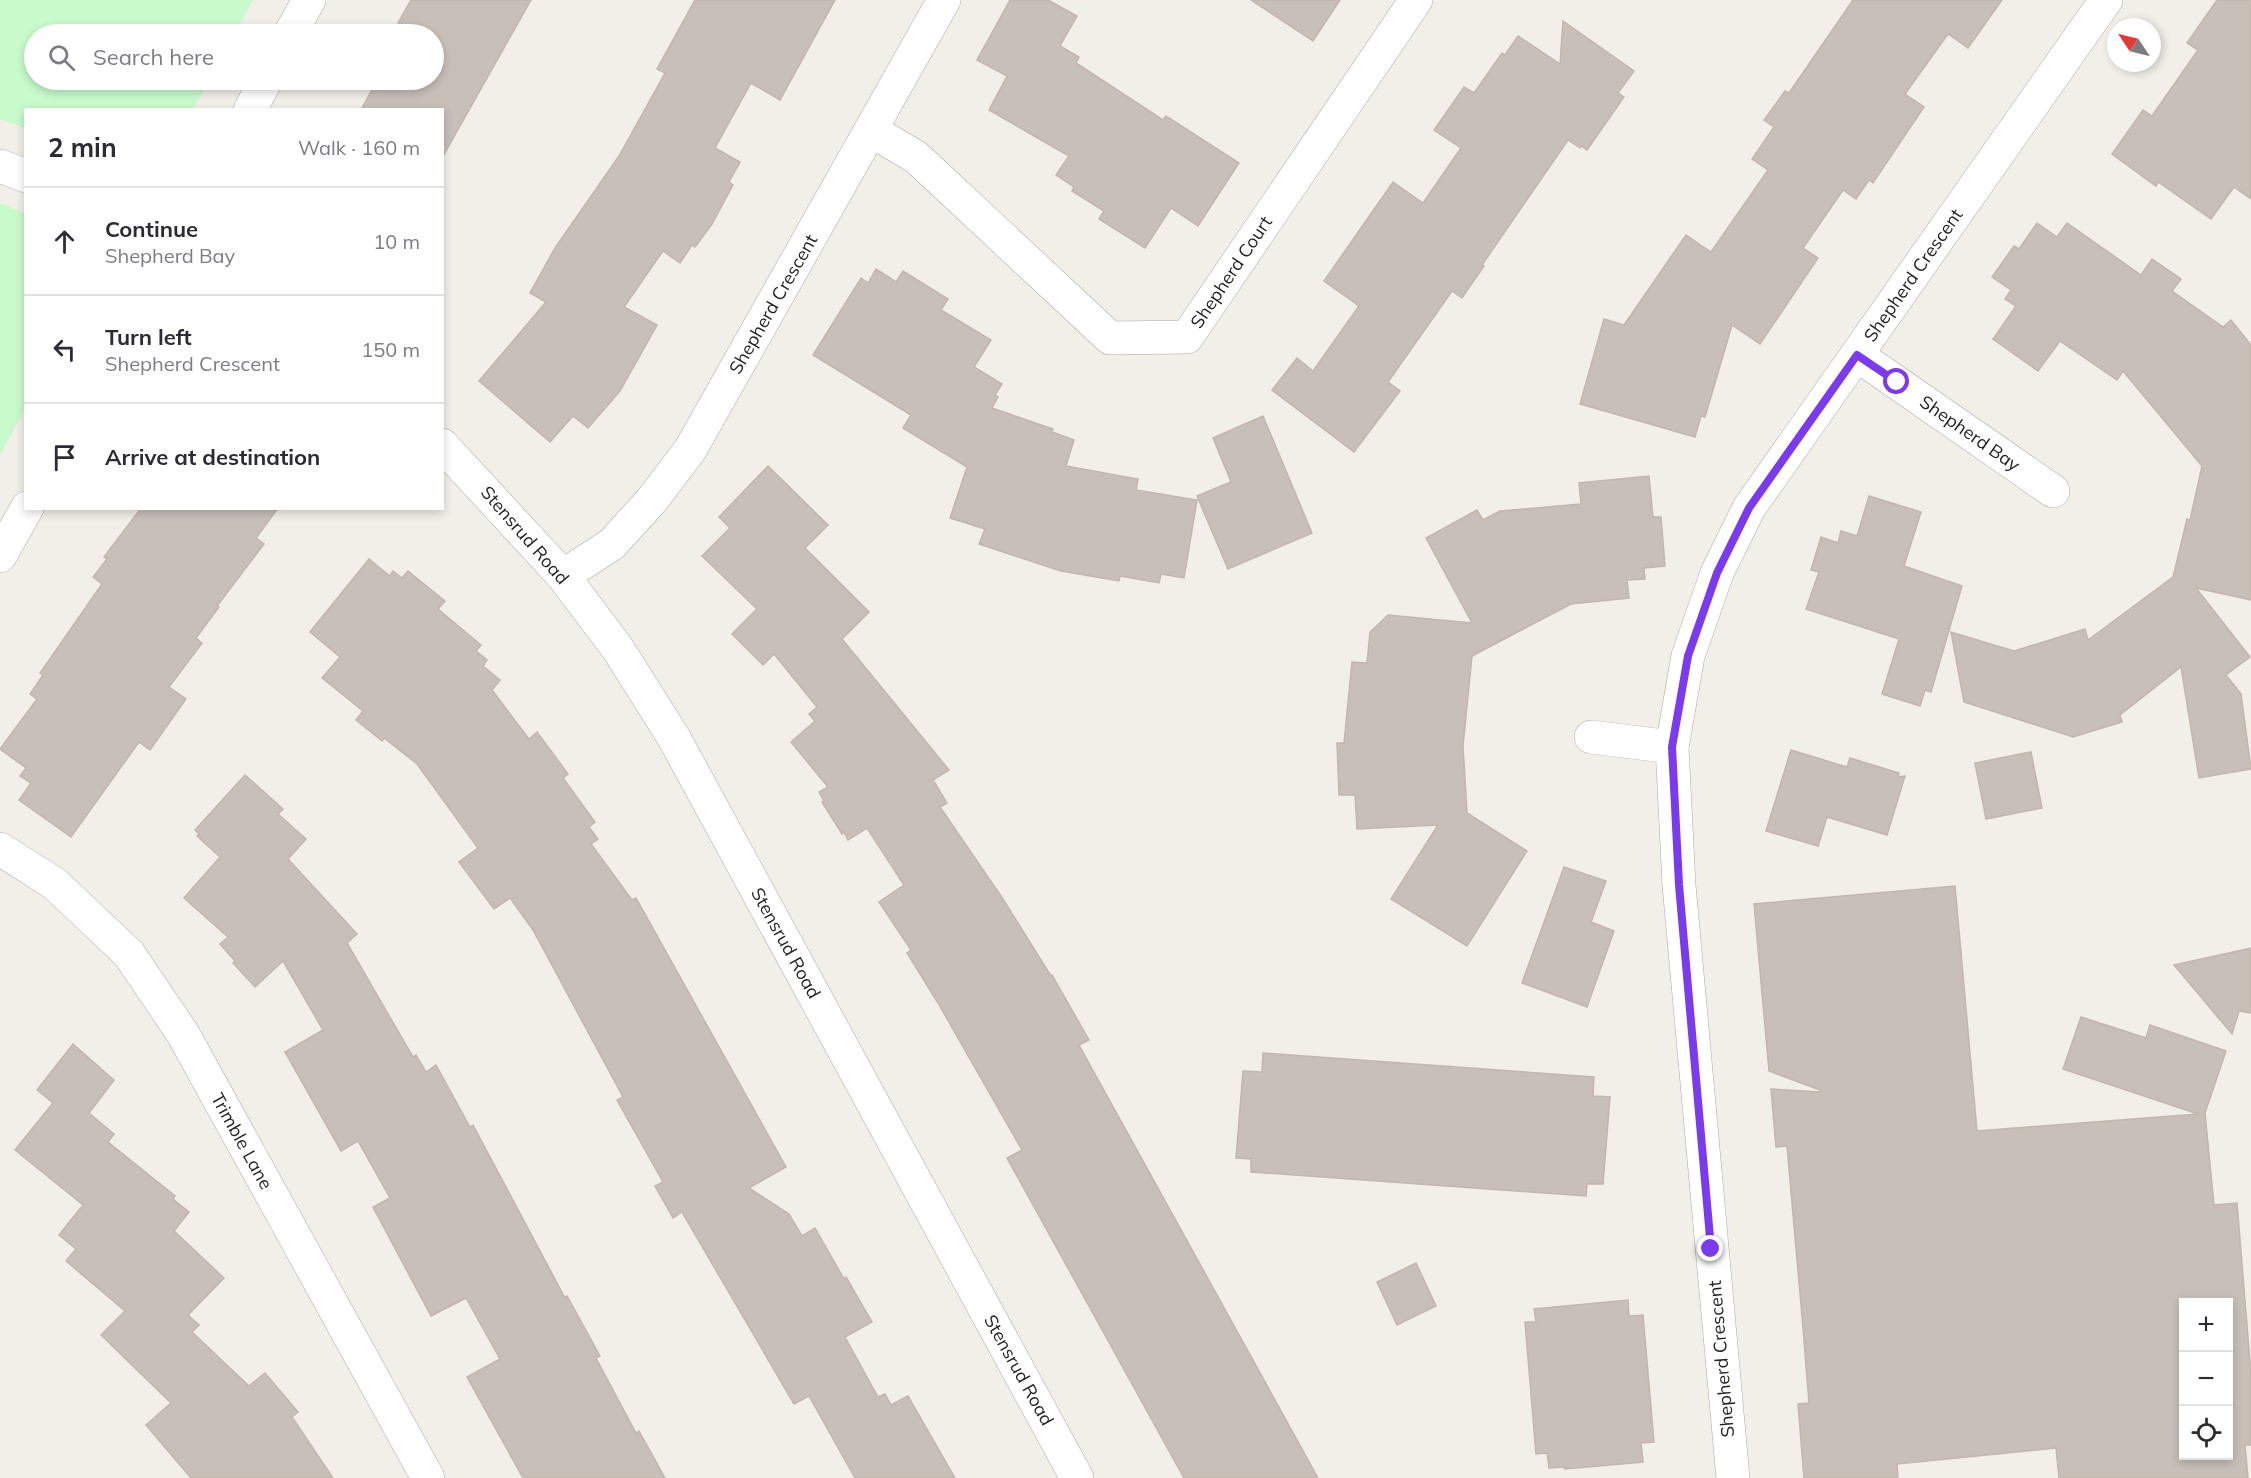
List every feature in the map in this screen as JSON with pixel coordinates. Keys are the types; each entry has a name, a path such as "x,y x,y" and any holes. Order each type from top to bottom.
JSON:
{"street":[{"path":"296,24 309,0"},
{"name":"Shepherd Crescent","path":"563,576 612,544 652,500 690,450 944,0"},
{"name":"Shepherd Court","path":"872,131 916,157 1110,338 1186,337 1416,0"},
{"name":"Shepherd Crescent","path":"1732,1478 1679,885 1672,747 1688,656 1717,573 1749,508 2106,0"},
{"path":"250,108 260,90"},
{"path":"0,166 24,175"},
{"name":"Shepherd Bay","path":"1857,355 2053,491"},
{"name":"Stensrud Road","path":"444,447 563,576 618,649 674,738 1077,1478"},
{"path":"0,556 26,510"},
{"path":"1591,737 1672,747"},
{"name":"Trimble Lane","path":"0,849 55,885 129,954 183,1034 428,1478"}],"green space":[{"path":"0,0 253,0 240,24 24,24 24,90 203,90 194,108 24,108 24,128 0,119"},
{"path":"0,203 24,213 24,411 0,455"}],"building":[{"path":"411,0 531,0 444,154 444,108 362,108 372,90 444,90 444,24 398,23"},
{"path":"695,0 835,0 780,100 751,83 715,148 740,162 729,182 733,185 712,224 695,247 692,245 680,263 663,251 624,307 657,325 620,391 588,428 573,416 550,442 479,381 546,302 530,293 555,248 619,156 665,73 657,69"},
{"path":"1010,0 1048,0 1077,16 1060,46 1079,57 1076,63 1163,120 1166,116 1239,163 1198,226 1171,208 1145,248 1099,219 1104,211 1072,191 1074,187 1056,175 1069,156 989,110 1007,76 977,60"},
{"path":"1251,0 1340,0 1313,41"},
{"path":"1853,0 2002,0 1968,48 1948,34 1905,94 1924,107 1873,183 1869,180 1856,199 1843,190 1803,248 1818,258 1760,344 1732,325 1705,417 1701,416 1695,437 1580,404 1604,319 1624,325 1686,235 1711,252 1768,170 1752,159 1774,127 1764,120 1785,91 1789,93"},
{"path":"2217,0 2251,0 2251,199 2234,187 2211,219 2158,182 2156,186 2112,154 2143,110 2152,116 2198,50 2187,43"},
{"path":"1563,21 1634,71 1618,93 1624,97 1587,150 1568,140 1462,298 1452,291 1388,382 1400,391 1354,452 1272,390 1297,358 1313,371 1359,306 1324,281 1393,182 1423,203 1461,148 1434,130 1464,87 1474,93 1502,53 1505,55 1518,36 1560,64"},
{"path":"2037,223 2057,237 2067,223 2141,275 2152,259 2181,279 2172,291 2223,327 2231,320 2251,345 2251,600 2196,588 2250,657 2226,675 2241,694 2251,769 2199,778 2181,667 2120,715 2122,722 2073,737 1964,702 1951,632 2014,651 2085,629 2088,640 2173,577 2187,519 2190,520 2202,466 2123,371 2117,380 2060,341 2038,371 1993,339 2016,306 2005,299 2011,290 1992,277 2014,246 2019,249"},
{"path":"876,269 896,282 903,271 948,299 941,310 991,340 974,367 1002,384 995,395 998,397 992,408 1053,429 1052,432 1074,440 1066,466 1138,479 1136,490 1197,500 1184,578 1161,574 1159,583 1120,576 1119,581 1061,571 979,544 985,529 950,518 967,467 903,428 911,415 813,355 861,278 868,283"},
{"path":"1263,416 1312,533 1228,569 1197,496 1231,482 1213,438"},
{"path":"768,466 828,525 805,548 869,612 842,639 949,770 933,780 947,803 940,807 1052,975 1089,1040 1079,1045 1318,1478 1184,1478 1007,1158 1022,1150 907,953 911,950 879,902 904,885 867,828 848,840 844,832 842,834 822,802 824,801 819,792 828,787 791,742 815,721 809,714 817,707 774,654 763,665 732,634 757,609 702,556 730,528 719,517"},
{"path":"1649,476 1653,517 1661,517 1665,566 1644,568 1645,579 1627,580 1629,598 1571,604 1472,656 1463,746 1467,813 1527,851 1467,946 1391,899 1438,825 1357,829 1355,795 1339,795 1337,743 1344,743 1352,662 1367,663 1370,632 1388,615 1472,623 1426,538 1477,510 1483,520 1500,511 1581,504 1579,483"},
{"path":"1869,496 1921,512 1904,566 1962,586 1931,692 1925,690 1920,706 1882,694 1899,639 1806,609 1819,572 1811,570 1821,537 1838,543 1841,531 1857,536"},
{"path":"139,510 277,510 256,538 264,544 217,606 219,607 196,638 202,643 169,687 186,699 150,750 139,742 71,837 19,800 31,783 20,776 26,768 0,749 37,699 30,694 43,675 40,673 102,584 93,577 107,559 104,557"},
{"path":"369,559 390,576 393,571 402,578 408,571 445,601 438,609 481,645 476,651 487,660 483,666 500,680 492,690 529,739 537,732 568,774 563,778 595,822 589,827 598,839 591,844 632,900 636,898 786,1167 749,1188 789,1214 802,1236 815,1228 872,1322 845,1337 878,1397 885,1394 891,1405 908,1396 955,1478 855,1478 809,1396 794,1404 682,1212 673,1218 655,1186 663,1182 617,1100 623,1097 533,930 510,898 494,909 459,862 478,848 417,764 384,738 382,741 356,720 363,711 322,678 340,657 310,632"},
{"path":"1791,750 1847,767 1850,758 1899,773 1898,777 1905,776 1887,835 1827,817 1818,846 1766,831"},
{"path":"2031,752 2042,808 1986,819 1975,763"},
{"path":"245,775 283,809 278,814 306,839 288,859 357,934 347,943 413,1057 416,1055 426,1072 436,1065 470,1127 473,1125 565,1298 567,1296 600,1356 596,1358 636,1433 639,1431 665,1478 523,1478 467,1377 500,1359 466,1298 431,1316 373,1207 390,1198 358,1141 341,1151 285,1052 323,1030 283,961 255,987 233,963 235,961 220,944 228,937 184,898 220,857 197,836 199,834 195,830"},
{"path":"1564,867 1606,881 1591,922 1614,931 1587,1007 1522,983"},
{"path":"1955,886 1977,1131 2198,1114 2063,1069 2081,1017 2146,1038 2150,1025 2226,1051 2205,1113 2214,1205 2237,1203 2251,1374 2251,1445 2245,1445 2248,1478 2059,1478 2056,1448 1897,1464 1898,1478 1804,1478 1798,1404 1809,1403 1802,1316 1787,1146 1776,1147 1771,1089 1820,1092 1820,1090 1769,1071 1754,904"},
{"path":"2251,948 2251,1013 2239,1011 2232,1034 2174,965"},
{"path":"73,1044 114,1080 89,1113 114,1134 108,1142 175,1196 173,1199 189,1212 174,1231 224,1278 188,1315 199,1325 192,1332 249,1386 265,1373 298,1412 292,1417 333,1478 191,1478 146,1425 171,1403 101,1335 125,1311 66,1261 76,1249 59,1235 83,1205 15,1150 53,1103 37,1090"},
{"path":"1263,1053 1594,1077 1593,1096 1610,1097 1603,1184 1587,1184 1586,1196 1251,1172 1251,1159 1236,1158 1243,1071 1262,1072"},
{"path":"1416,1263 1436,1306 1397,1325 1377,1282"},
{"path":"1628,1300 1629,1316 1643,1315 1654,1442 1641,1443 1643,1462 1565,1469 1564,1467 1549,1468 1547,1453 1536,1454 1525,1322 1536,1322 1534,1309"}],"route":[{"path":"1711,1249 1679,885 1672,747 1688,656 1717,573 1749,508 1857,355 1897,382"}]}
